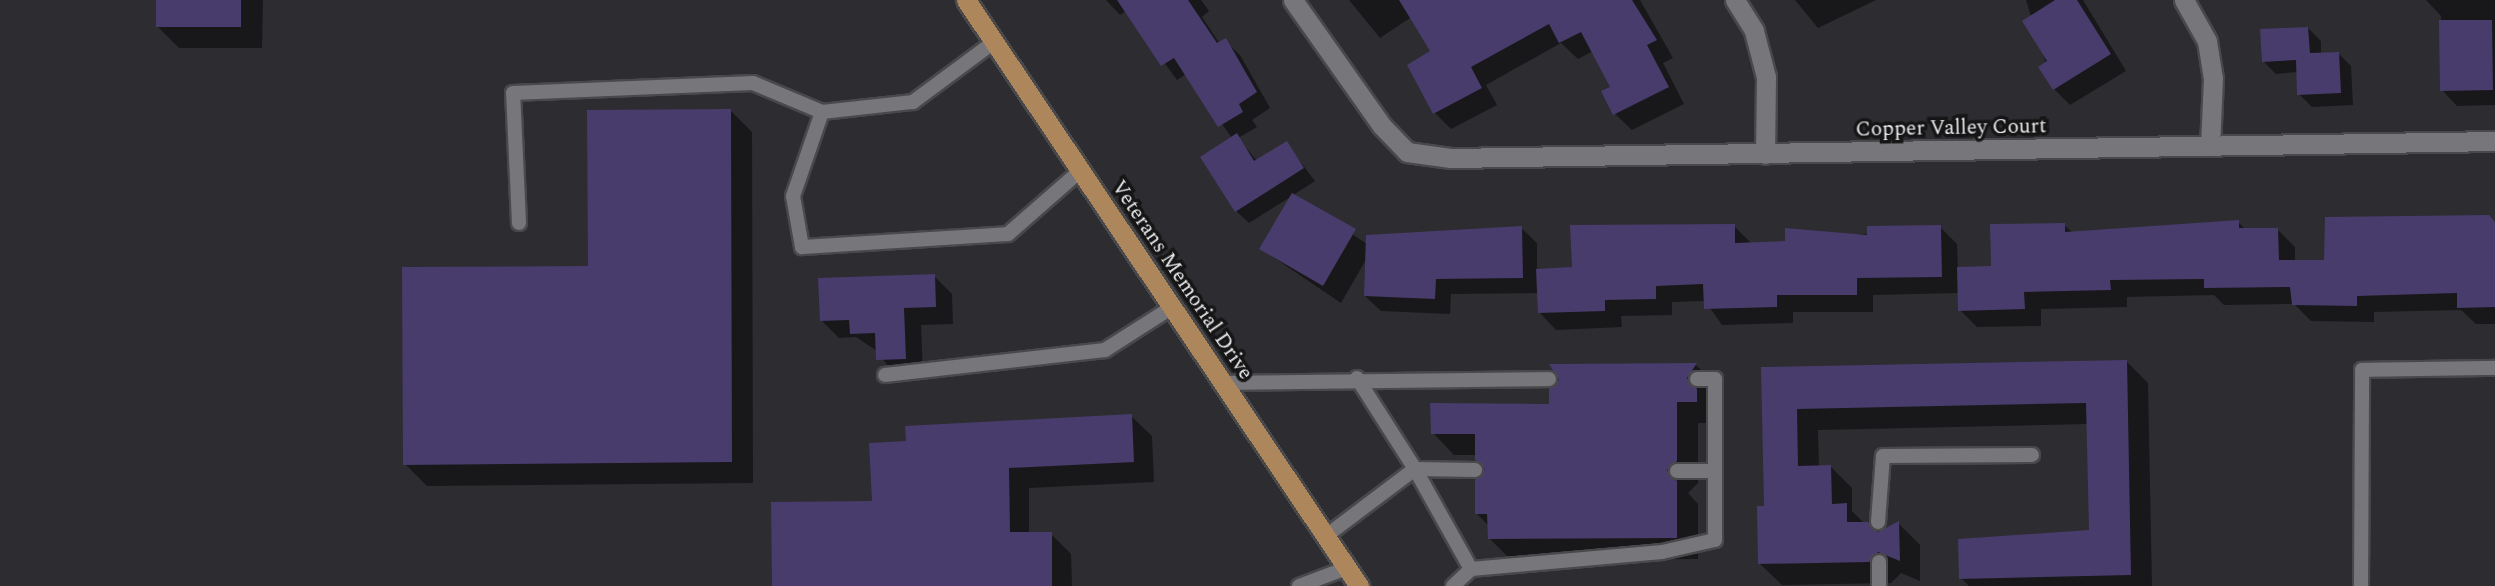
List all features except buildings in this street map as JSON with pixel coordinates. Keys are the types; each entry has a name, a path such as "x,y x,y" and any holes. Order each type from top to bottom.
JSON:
{"main road":[{"name":"Veterans Memorial Drive","path":"966,0 1174,306 1359,586"}],"street":[{"name":"Copper Valley Court","path":"1293,0 1382,126 1408,152 1451,158 2495,141"},
{"path":"1735,0 1754,31 1766,78 1766,154"},
{"path":"2184,0 2207,41 2210,146"}],"lane":[{"path":"519,223 513,93 752,83 822,112 913,102 995,41"},
{"path":"822,112 793,196 802,247 1008,234 1081,170"},
{"path":"885,375 1105,350 1174,306"},
{"path":"2361,586 2362,370 2495,368"},
{"path":"1357,378 1415,469 1471,569"},
{"path":"1225,383 1357,378 1549,379"},
{"path":"1453,586 1471,569 1662,552 1715,540 1716,379 1697,379"},
{"path":"1878,522 1883,456 2032,455"},
{"path":"1326,536 1415,469 1475,470"},
{"path":"1677,471 1715,471"},
{"path":"1879,562 1879,586"},
{"path":"1299,586 1347,568"}]}
